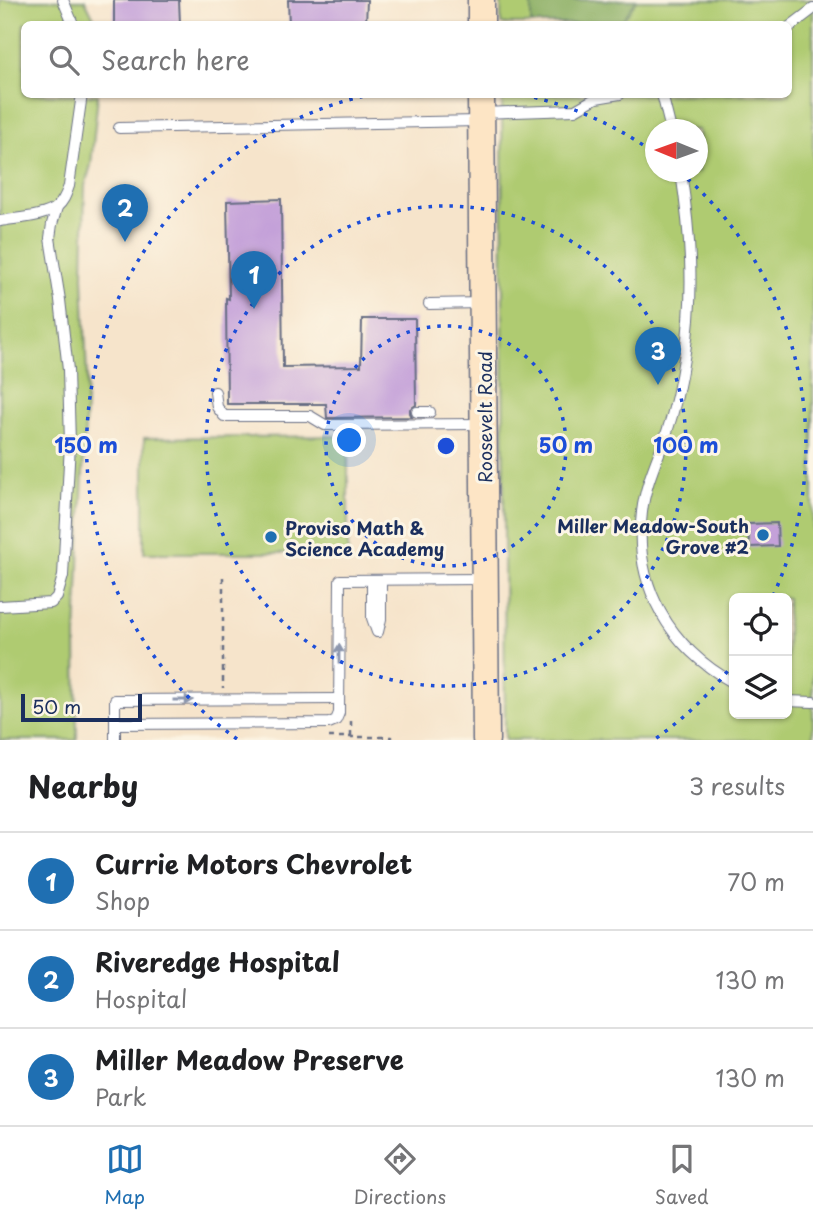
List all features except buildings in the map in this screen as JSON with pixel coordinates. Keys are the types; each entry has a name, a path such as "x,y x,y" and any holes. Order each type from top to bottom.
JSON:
{"main road":[{"path":"481,0 481,21"},
{"name":"Roosevelt Road","path":"481,110 486,740"}],"lane":[{"path":"63,0 72,21"},
{"path":"792,26 813,9"},
{"path":"0,221 46,213 64,200 69,186 81,98"},
{"path":"119,128 481,110 575,110 590,98"},
{"path":"663,98 668,119"},
{"path":"682,182 690,252 689,324 670,421 642,510 642,563 649,589 677,639 698,659 729,680"},
{"path":"0,606 51,603 57,597 64,576 69,432 68,370 50,238 51,224 57,207"},
{"path":"429,304 483,303"},
{"path":"215,392 217,407 224,416 310,416 326,413"},
{"path":"416,412 430,412"},
{"path":"310,416 325,425 483,424"},
{"path":"115,724 330,723 336,720 339,713 340,580 485,579"},
{"path":"115,740 115,700 339,699"},
{"path":"792,701 813,702"}],"path":[{"path":"223,576 223,700"}],"green space":[{"path":"0,0 85,0 94,21 21,21 21,98 98,98 91,165 85,186 83,276 87,379 76,636 77,740 0,740"},
{"path":"501,0 813,0 813,740 505,740 502,98 792,98 792,21 501,21"},
{"path":"531,0 637,0 622,21 531,21"},
{"path":"348,436 348,553 144,553 144,438"}],"place":[{"name":"Riveredge Hospital","path":"125,242"},
{"name":"Currie Motors Chevrolet","path":"254,309"},
{"name":"Miller Meadow Preserve","path":"658,385"},
{"name":"Miller Meadow-South Grove #2","path":"763,535"},
{"name":"Proviso Math & Science Academy","path":"271,537"}]}
